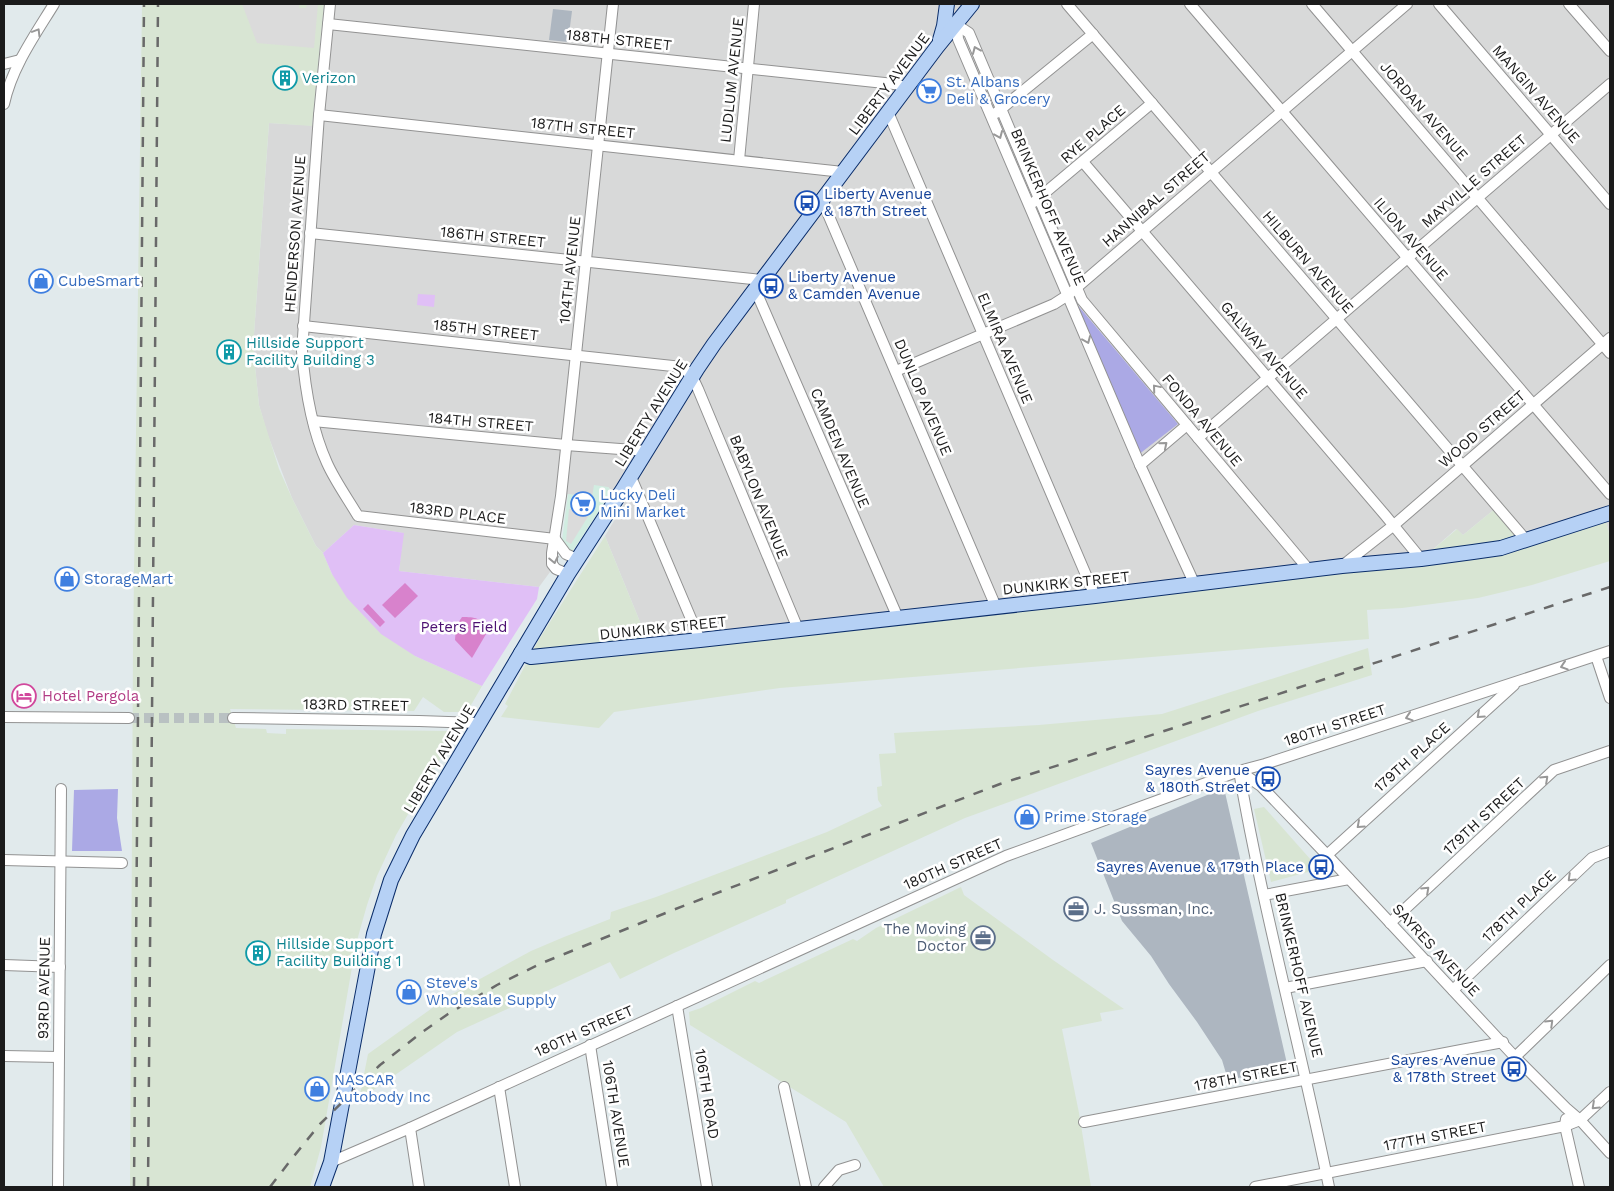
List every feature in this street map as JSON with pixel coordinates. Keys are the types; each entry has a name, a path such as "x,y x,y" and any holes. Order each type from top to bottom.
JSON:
{"main road":[{"path":"937,46 944,26 947,4"},
{"name":"LIBERTY AVENUE","path":"322,1187 331,1162 370,950 396,868 413,835 577,559 631,477 692,376 906,87 972,4"},
{"name":"DUNKIRK STREET","path":"521,653 531,657 700,640 1095,596 1342,566 1420,559 1501,548 1610,513"}],"street":[{"path":"4,104 6,92 20,60 54,4"},
{"name":"HENDERSON AVENUE","path":"330,4 319,115 302,351 304,376 313,421 327,464 358,516"},
{"name":"104TH AVENUE","path":"568,574 556,569 552,564 552,553 561,496 613,4"},
{"name":"LUDLUM AVENUE","path":"739,160 754,4"},
{"name":"HILBURN AVENUE","path":"1067,4 1526,540"},
{"name":"ILION AVENUE","path":"1190,4 1610,494"},
{"name":"JORDAN AVENUE","path":"1312,4 1478,198 1607,341 1610,353"},
{"name":"HANNIBAL STREET","path":"896,371 1054,304 1068,296 1407,4"},
{"name":"MANGIN AVENUE","path":"1439,4 1610,204"},
{"path":"1570,4 1610,52"},
{"name":"188TH STREET","path":"328,24 894,84 906,87"},
{"name":"BRINKERHOFF AVENUE","path":"957,25 968,33 1076,288"},
{"name":"BRINKERHOFF AVENUE","path":"957,25 958,39 1029,206 1140,465 1195,584"},
{"path":"991,116 1001,110 1093,34"},
{"path":"4,64 20,60"},
{"name":"MAYVILLE STREET","path":"1198,438 1610,84"},
{"name":"RYE PLACE","path":"1029,206 1152,103"},
{"name":"ELMIRA AVENUE","path":"888,112 1095,596"},
{"name":"187TH STREET","path":"319,115 843,172"},
{"name":"GALWAY AVENUE","path":"1083,162 1394,525 1420,559"},
{"name":"DUNLOP AVENUE","path":"822,200 996,607"},
{"name":"186TH STREET","path":"310,233 586,262 759,284"},
{"name":"CAMDEN AVENUE","path":"759,284 898,618"},
{"name":"FONDA AVENUE","path":"1076,288 1082,300 1308,570"},
{"name":"185TH STREET","path":"303,326 682,367 692,376"},
{"name":"WOOD STREET","path":"1342,566 1394,525 1607,341"},
{"name":"BABYLON AVENUE","path":"692,376 798,629"},
{"name":"184TH STREET","path":"313,421 646,451"},
{"path":"1140,465 1188,425"},
{"path":"631,477 700,640"},
{"name":"183RD PLACE","path":"358,516 555,538"},
{"path":"555,538 566,554 577,559"},
{"path":"1367,564 1372,543"},
{"name":"180TH STREET","path":"331,1162 410,1128 1006,856 1239,771 1610,651"},
{"path":"1596,656 1610,698"},
{"name":"179TH PLACE","path":"1327,855 1516,682"},
{"path":"4,717 129,718"},
{"name":"183RD STREET","path":"233,718 427,721 478,724"},
{"name":"179TH STREET","path":"1390,923 1554,770 1610,751"},
{"name":"BRINKERHOFF AVENUE","path":"1239,771 1264,895 1329,1187"},
{"name":"SAYRES AVENUE","path":"1239,771 1261,786 1515,1057 1580,1120 1610,1153"},
{"name":"93RD AVENUE","path":"58,1187 61,789"},
{"name":"178TH PLACE","path":"1453,990 1592,858 1610,851"},
{"path":"4,860 122,863"},
{"path":"1264,895 1349,878"},
{"path":"1285,988 1427,961"},
{"path":"4,965 60,966"},
{"path":"1515,1057 1610,965"},
{"name":"106TH ROAD","path":"677,1006 707,1187"},
{"name":"178TH STREET","path":"1084,1122 1502,1042"},
{"name":"106TH AVENUE","path":"590,1045 612,1187"},
{"path":"4,1056 59,1057"},
{"path":"499,1086 515,1187"},
{"path":"784,1087 806,1187"},
{"name":"177TH STREET","path":"1255,1187 1566,1126 1580,1120 1610,1092"},
{"path":"1566,1108 1566,1126 1580,1187"},
{"path":"410,1128 419,1187"},
{"path":"824,1187 839,1170 855,1165"}],"shaded area":[{"path":"142,4 324,4 312,126 269,123 254,334 254,356 259,405 279,469 316,546 323,553 332,574 415,656 482,686 467,712 444,712 423,697 414,711 230,709 236,728 266,729 267,733 286,734 286,729 449,731 453,737 396,835 377,876 367,905 356,944 321,1147 310,1187 130,1187 133,648"},
{"path":"242,4 299,4 299,8 306,8 307,4 318,4 314,48 257,43"},
{"path":"334,4 1610,4 1610,537 1603,510 1528,534 1502,503 1463,535 1456,529 1429,553 647,639 605,536 624,504 608,487 592,497 555,493 549,554 550,572 539,587 399,571 403,533 354,525 323,553 316,546 292,498 267,433 259,405 254,356 254,334 269,123 322,126"},
{"path":"553,9 572,11 568,42 549,40"},
{"path":"1075,302 1178,424 1138,455"},
{"path":"594,485 608,487 612,491 572,552 562,541 568,494 592,497"},
{"path":"1502,503 1528,534 1603,509 1610,537 1610,561 1532,585 1478,598 1402,608 1367,610 1369,639 780,688 614,712 599,728 501,717 508,706 505,704 538,641 605,536 647,639 1345,560 1429,553 1457,529 1463,535"},
{"path":"569,509 590,511 571,544 566,541"},
{"path":"1368,648 1372,675 1258,711 965,818 620,979 610,962 457,1032 359,1100 368,1054 449,996 531,951 610,919 611,912 656,897 827,832 882,806 878,800 877,787 882,786 879,754 896,753 894,733 1039,725 1162,714"},
{"path":"1224,788 1288,1068 1228,1080 1222,1060 1197,1022 1151,956 1122,921 1091,843"},
{"path":"118,789 117,818 122,851 72,851 74,790"},
{"path":"1264,807 1319,869 1271,882 1254,809"},
{"path":"961,887 964,895 1124,1009 1100,1013 1102,1021 1062,1029 1079,1113 1091,1187 884,1187 846,1122 690,1025 689,1012 755,981 759,983 853,939 857,941 876,928"}],"green space":[{"path":"418,294 435,295 434,307 417,305"},
{"name":"Peters Field","path":"354,525 404,533 399,571 539,587 537,599 482,686 415,656 381,634 347,598 332,574 323,553"},
{"path":"405,583 418,596 395,618 382,605"},
{"path":"368,604 385,622 380,627 363,609"},
{"path":"462,617 477,619 483,622 489,629 472,658 455,640 456,626"}],"tunnel":[{"path":"129,718 233,718"}],"railway":[{"path":"134,1187 144,4"},
{"path":"148,1187 158,4"},
{"path":"270,1187 320,1124 380,1065 448,1014 497,985 542,963 673,910 1000,784 1610,587"}],"place":[{"name":"Verizon","path":"285,78"},
{"name":"St. Albans Deli & Grocery","path":"929,91"},
{"name":"Liberty Avenue & 187th Street","path":"807,203"},
{"name":"CubeSmart","path":"41,281"},
{"name":"Liberty Avenue & Camden Avenue","path":"771,286"},
{"name":"Hillside Support Facility Building 3","path":"229,352"},
{"name":"Lucky Deli Mini Market","path":"583,504"},
{"name":"StorageMart","path":"67,579"},
{"name":"Hotel Pergola","path":"24,696"},
{"name":"Sayres Avenue & 180th Street","path":"1268,779"},
{"name":"Prime Storage","path":"1027,817"},
{"name":"Sayres Avenue & 179th Place","path":"1321,867"},
{"name":"J. Sussman, Inc.","path":"1076,909"},
{"name":"The Moving Doctor","path":"983,938"},
{"name":"Hillside Support Facility Building 1","path":"258,953"},
{"name":"Steve's Wholesale Supply","path":"409,992"},
{"name":"Sayres Avenue & 178th Street","path":"1514,1069"},
{"name":"NASCAR Autobody Inc","path":"317,1089"}]}
